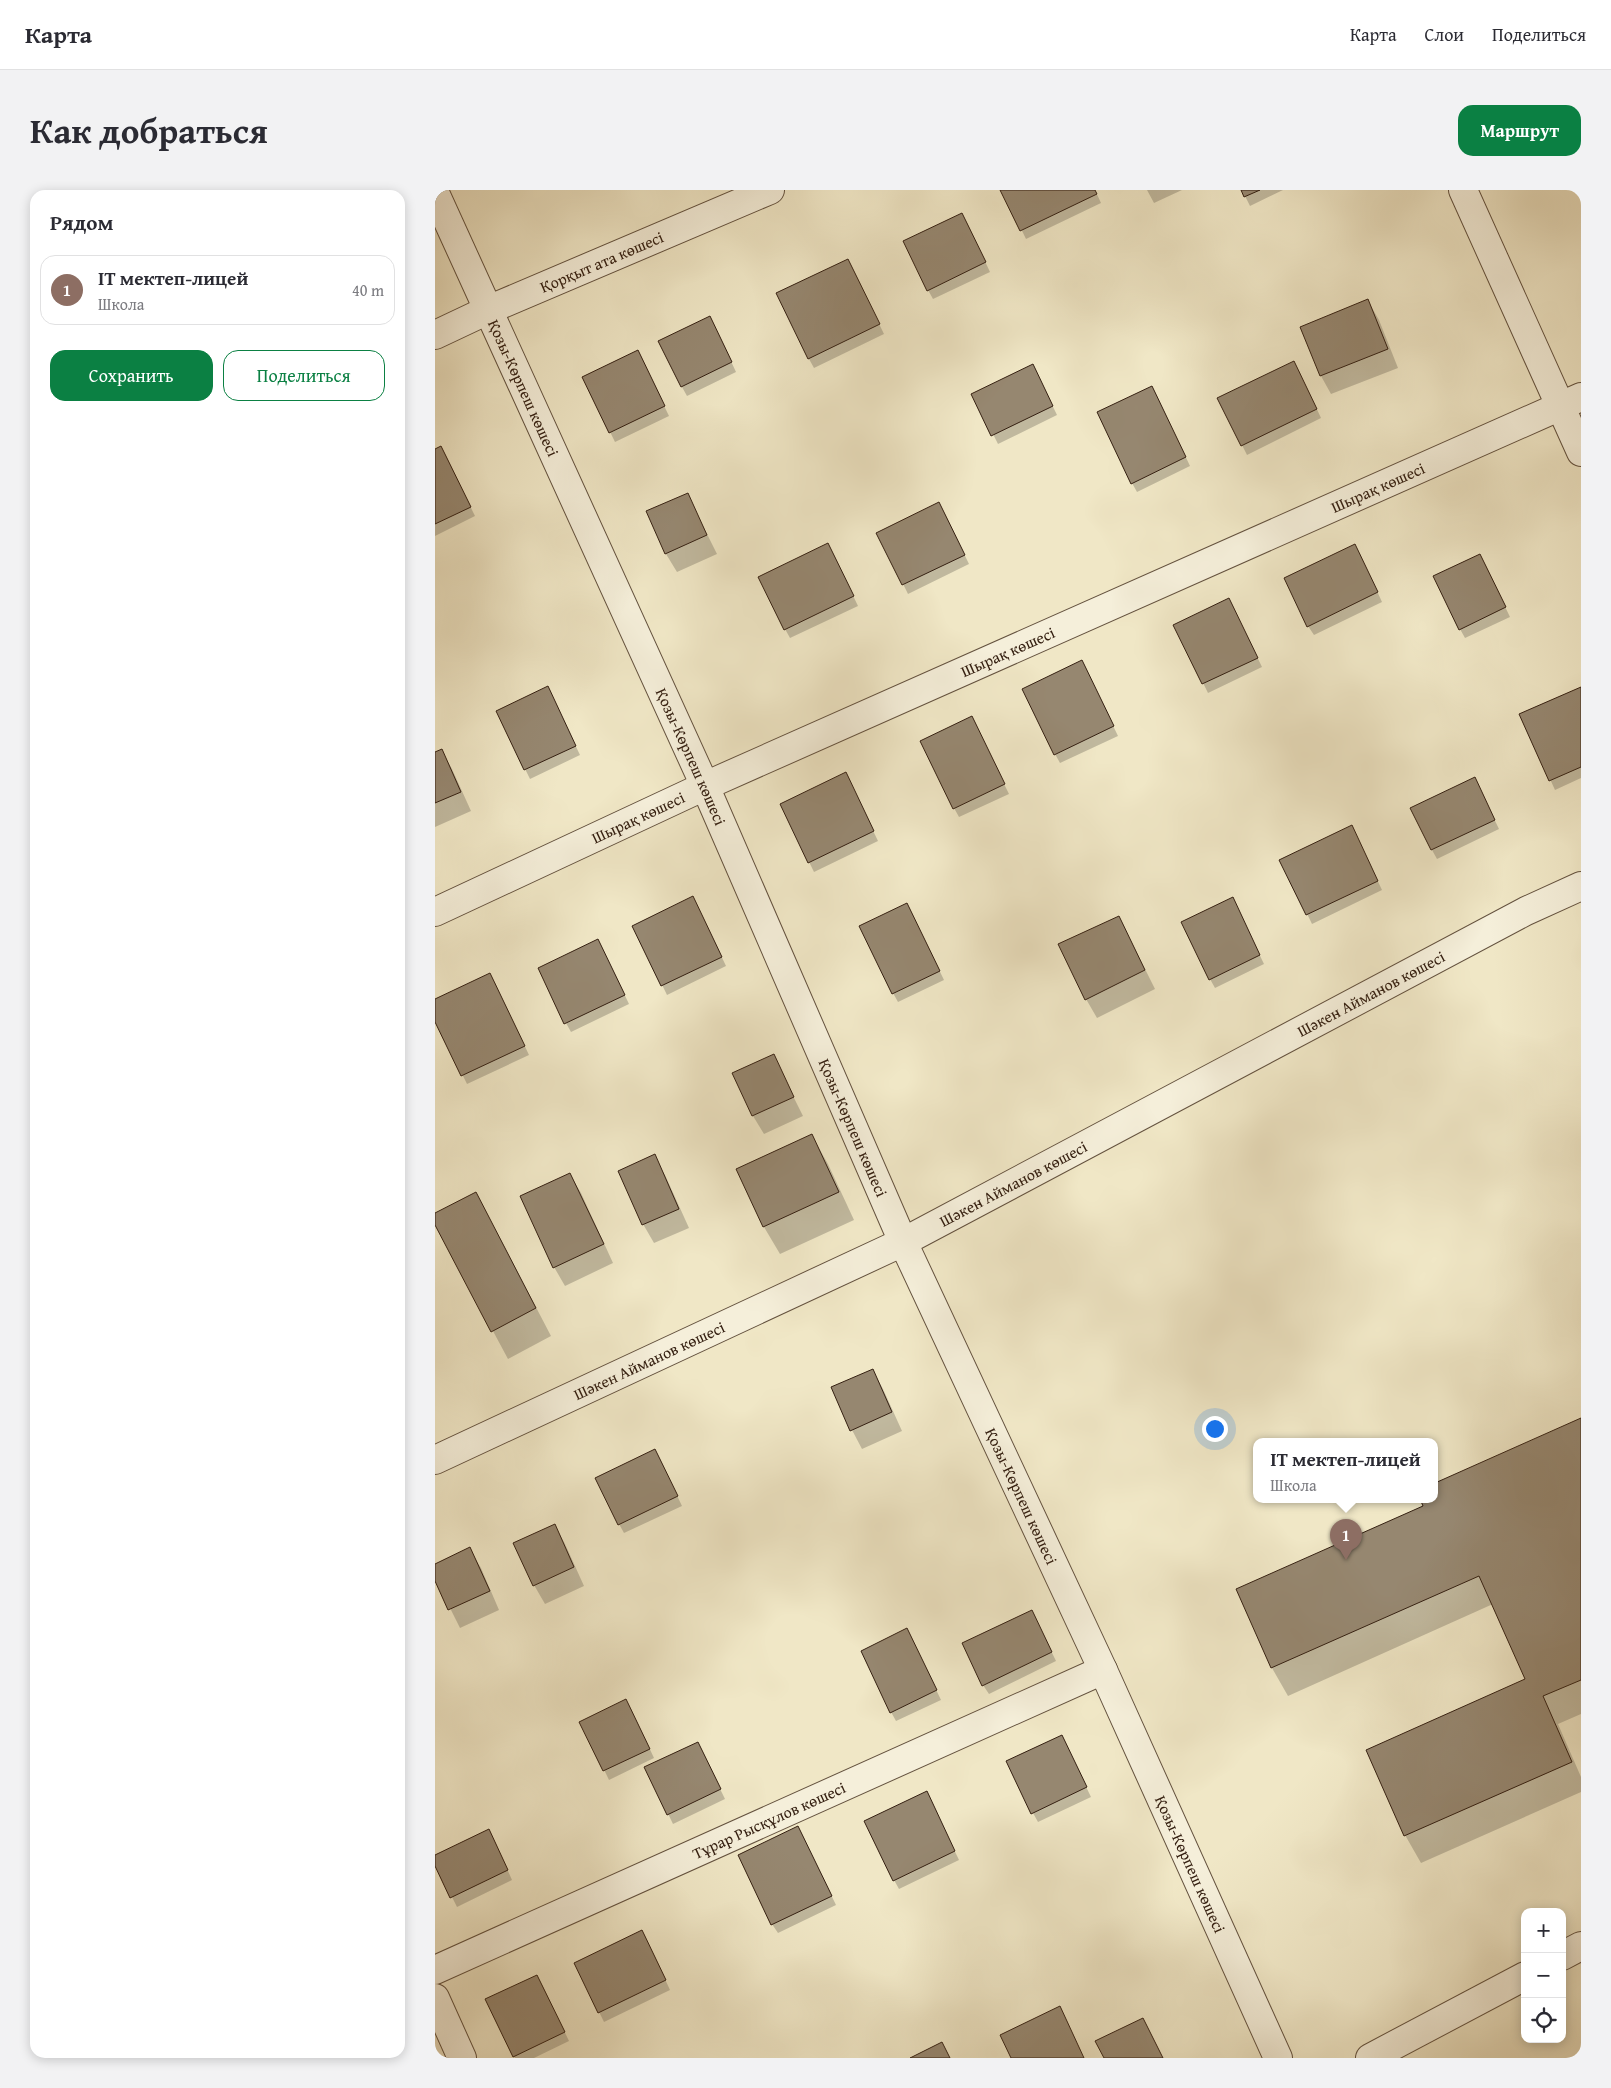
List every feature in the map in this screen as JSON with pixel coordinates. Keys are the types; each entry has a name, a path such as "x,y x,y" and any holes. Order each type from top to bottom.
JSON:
{"street":[{"name":"Қорқыт ата көшесі","path":"435,335 488,310 770,190"},
{"path":"1463,190 1570,402 1581,452"},
{"name":"Қозы-Көрпеш көшесі","path":"435,193 705,786 903,1242 1103,1670 1278,2058"},
{"name":"Шырақ көшесі","path":"435,912 705,786 1570,402"},
{"name":"Шәкен Айманов көшесі","path":"435,1460 903,1242 1517,916 1581,886"},
{"name":"Тұрар Рысқұлов көшесі","path":"435,1970 1103,1670"},
{"path":"1566,1954 1581,1946"},
{"path":"1370,2058 1521,1978"},
{"path":"435,1998 462,2058"}],"building":[{"path":"1000,190 1095,190 1097,194 1020,231"},
{"path":"1241,190 1260,190 1244,197"},
{"path":"962,213 986,262 927,291 903,241"},
{"path":"848,259 880,324 808,359 776,293"},
{"path":"1368,299 1388,349 1320,376 1300,327"},
{"path":"710,316 732,362 681,387 658,341"},
{"path":"638,350 665,406 609,433 582,377"},
{"path":"1294,361 1317,409 1241,446 1217,398"},
{"path":"1033,364 1053,406 991,436 971,394"},
{"path":"1152,386 1186,457 1131,484 1097,412"},
{"path":"441,446 471,507 435,524 435,449"},
{"path":"688,493 707,535 665,554 646,511"},
{"path":"939,502 965,555 902,585 876,533"},
{"path":"828,543 854,596 784,630 758,577"},
{"path":"1355,544 1378,592 1307,627 1284,578"},
{"path":"1480,554 1506,607 1459,630 1433,576"},
{"path":"1229,598 1258,658 1202,684 1173,625"},
{"path":"1082,660 1114,726 1054,755 1022,689"},
{"path":"548,686 576,746 524,770 496,711"},
{"path":"1581,687 1581,767 1549,781 1519,714"},
{"path":"972,716 1005,784 953,809 920,741"},
{"path":"442,749 461,792 435,803 435,752"},
{"path":"846,772 874,831 808,863 780,804"},
{"path":"1475,777 1495,820 1431,850 1410,808"},
{"path":"1352,825 1378,881 1306,915 1279,860"},
{"path":"693,896 722,957 661,986 632,926"},
{"path":"1233,897 1260,955 1209,980 1181,922"},
{"path":"907,903 940,971 892,994 859,926"},
{"path":"1119,916 1145,970 1085,1000 1058,944"},
{"path":"598,939 625,995 564,1024 538,968"},
{"path":"490,973 525,1046 461,1076 435,1022 435,999"},
{"path":"774,1054 794,1097 752,1116 732,1073"},
{"path":"812,1134 839,1192 763,1227 736,1169"},
{"path":"655,1154 679,1209 642,1225 618,1171"},
{"path":"570,1173 604,1244 553,1268 520,1196"},
{"path":"476,1192 536,1308 491,1332 435,1225 435,1213"},
{"path":"873,1369 892,1412 850,1431 831,1387"},
{"path":"1581,1418 1581,1680 1543,1696 1572,1762 1404,1836 1366,1750 1525,1679 1479,1576 1271,1668 1236,1589 1423,1506 1422,1503 1438,1503 1438,1482"},
{"path":"655,1449 678,1496 618,1525 595,1478"},
{"path":"555,1524 574,1567 533,1586 513,1543"},
{"path":"470,1547 490,1591 448,1610 435,1581 435,1564"},
{"path":"1032,1610 1052,1652 982,1686 962,1643"},
{"path":"907,1628 937,1690 890,1713 861,1651"},
{"path":"626,1699 650,1749 603,1771 579,1722"},
{"path":"1062,1735 1087,1787 1031,1814 1006,1761"},
{"path":"698,1742 721,1789 667,1815 644,1767"},
{"path":"927,1791 955,1851 893,1881 864,1821"},
{"path":"798,1826 832,1896 771,1925 738,1855"},
{"path":"489,1829 508,1870 450,1898 435,1866 435,1855"},
{"path":"642,1930 666,1980 598,2013 574,1963"},
{"path":"537,1975 565,2032 513,2057 485,1999"},
{"path":"1060,2006 1084,2058 1011,2058 1000,2035"},
{"path":"1143,2018 1163,2058 1104,2058 1095,2041"},
{"path":"942,2042 950,2058 910,2058"}],"place":[{"name":"IT мектеп-лицей","path":"1346,1560"}]}
